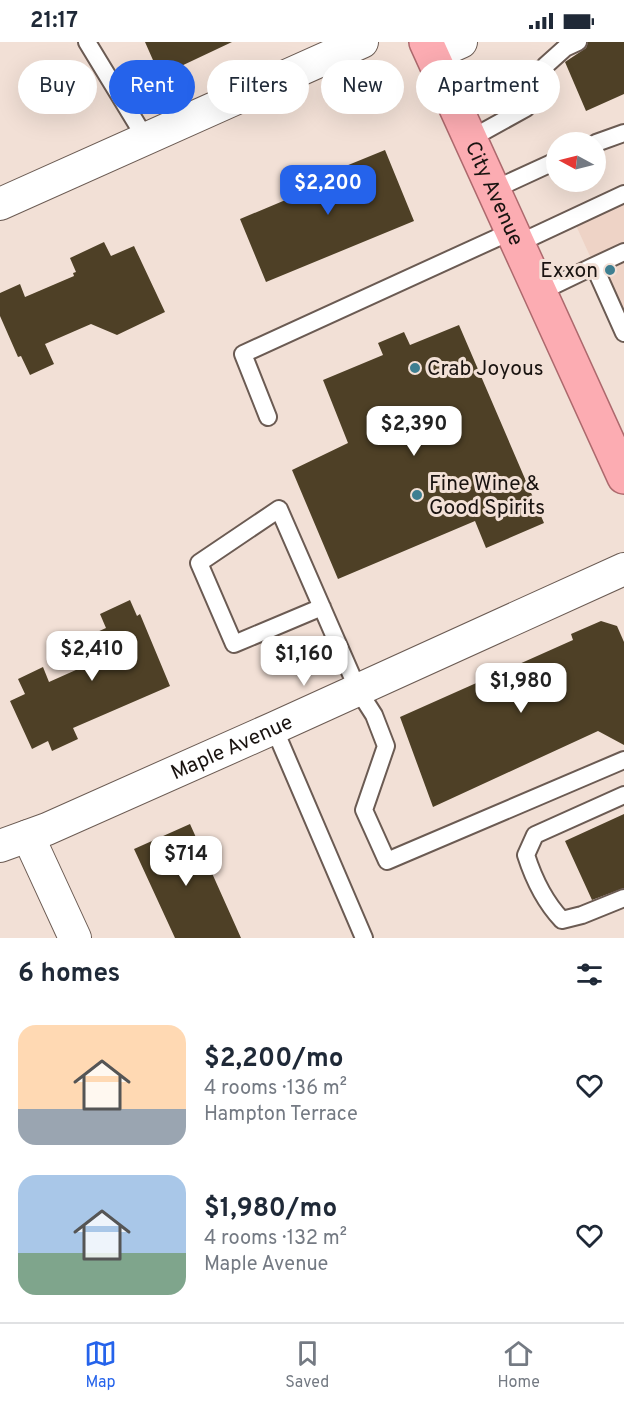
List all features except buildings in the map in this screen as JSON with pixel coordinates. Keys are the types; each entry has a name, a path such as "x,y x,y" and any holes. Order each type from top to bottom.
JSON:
{"highway":[{"name":"City Avenue","path":"440,46 470,139 624,477"}],"street":[{"path":"0,204 362,42"},
{"name":"Maple Avenue","path":"14,841 274,728 624,569"},
{"path":"14,841 75,938"}],"lane":[{"path":"87,42 146,139"},
{"path":"470,139 526,108 539,91 545,66 565,48 578,42"},
{"path":"606,140 624,134"},
{"path":"493,190 546,166"},
{"path":"268,417 243,354 515,237 624,194"},
{"path":"540,292 624,252"},
{"path":"594,266 624,333"},
{"path":"322,607 234,644 199,563 279,508 322,607 358,690 374,715 386,746 364,810 387,861 624,760"},
{"path":"274,728 364,938"},
{"path":"624,795 535,835 526,855 544,898 562,920 582,915 624,898"}],"shaded area":[{"name":"Exxon","path":"624,185 624,331 569,210"}],"place":[{"name":"Exxon","path":"610,270"},
{"name":"Crab Joyous","path":"415,368"},
{"name":"Fine Wine & Good Spirits","path":"417,495"}]}
